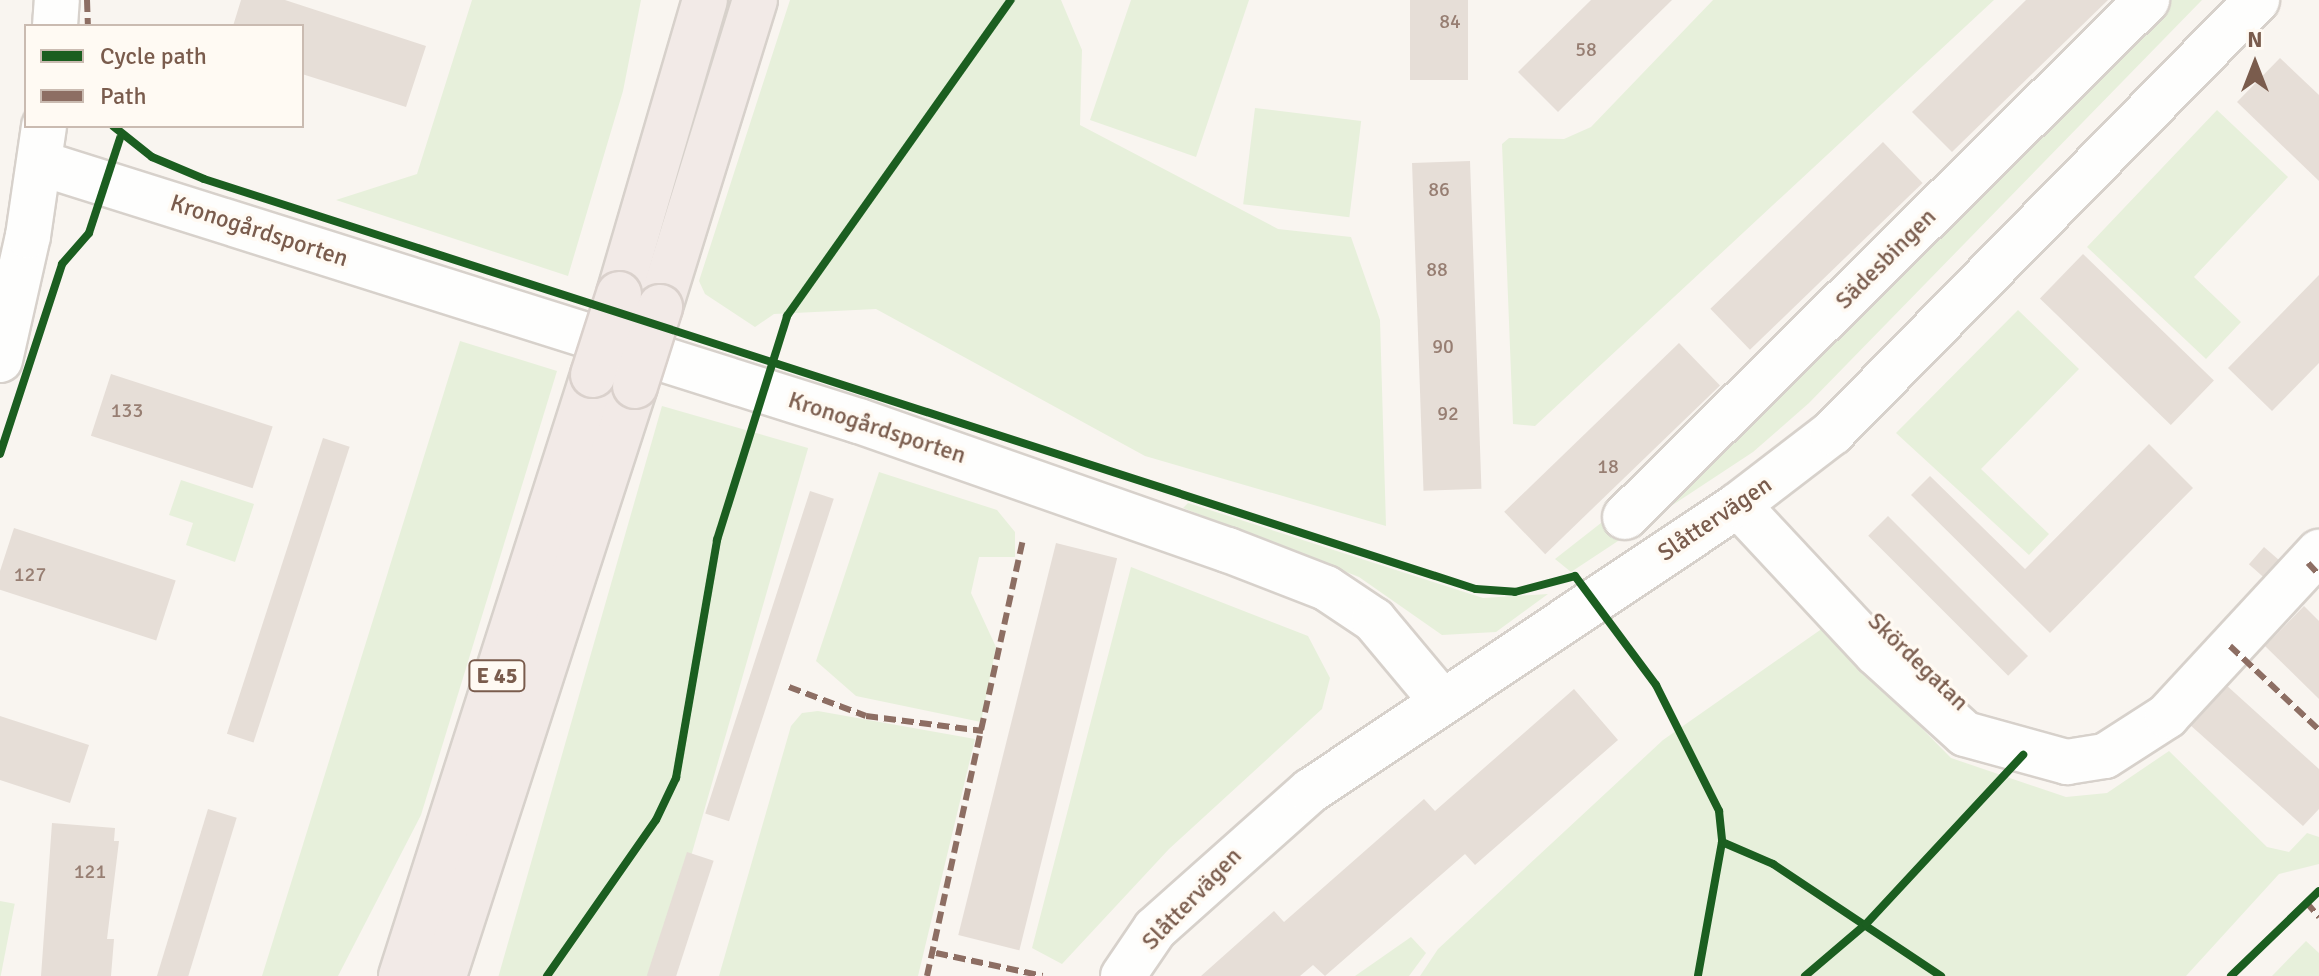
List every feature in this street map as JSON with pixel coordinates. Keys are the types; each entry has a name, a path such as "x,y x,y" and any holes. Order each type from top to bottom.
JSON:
{"highway":[{"name":"E 45","path":"401,976 619,294 705,0"},
{"name":"E 45","path":"444,976 635,386 755,0"}],"street":[{"path":"55,24 57,0"},
{"name":"Sädesbingen","path":"1625,517 2147,0"},
{"name":"Slåttervägen","path":"1123,976 1155,929 1228,858 1440,699 1738,505 1832,433 2005,264 2097,160 2257,0"},
{"path":"0,360 42,145"},
{"name":"Kronogårdsporten","path":"42,145 859,421 1228,550 1326,588 1374,620 1440,699"},
{"name":"Skördegatan","path":"1738,505 1876,653 1965,734 2067,762 2105,756 2167,716 2319,552"}],"green space":[{"path":"472,0 641,0 623,91 568,276 336,200 417,174"},
{"path":"790,0 1061,0 1082,50 1080,125 1278,229 1351,237 1380,320 1386,526 1145,456 876,309 774,314 755,327 705,294 699,281"},
{"path":"1131,0 1249,0 1196,157 1090,120"},
{"path":"1713,0 1994,0 1535,426 1513,424 1502,144 1509,138 1564,139 1591,127"},
{"path":"2164,0 2202,0 1809,403 1753,452 1571,572 1555,559 1753,404"},
{"path":"1255,108 1361,121 1349,217 1243,204"},
{"path":"2217,110 2288,177 2194,277 2241,322 2206,359 2087,247"},
{"path":"2018,310 2079,369 1981,469 2049,534 2029,555 1896,433"},
{"path":"460,341 557,371 421,815 338,976 262,976"},
{"path":"662,406 808,448 657,976 499,976"},
{"path":"879,472 997,510 1015,532 1015,557 979,557 971,593 996,647 981,722 856,696 816,661"},
{"path":"181,480 254,504 235,562 186,545 193,523 169,515"},
{"path":"1188,503 1483,598 1548,594 1496,632 1442,635 1359,577 1183,508"},
{"path":"1131,567 1308,636 1330,678 1322,709 1169,849 1062,964 1032,948"},
{"path":"1823,628 1951,758 2066,797 2107,793 2169,751 2267,847 2289,852 2307,833 2319,837 2319,864 2279,874 2186,976 1420,976 1438,949 1663,740"},
{"path":"818,711 975,739 918,976 719,976 791,726 802,713"},
{"path":"0,901 15,904 1,976 0,976"},
{"path":"1411,937 1426,953 1409,976 1355,976"},
{"path":"2306,941 2319,953 2319,976 2272,976"}],"building":[{"path":"241,0 285,0 426,46 406,107 304,75 304,24 234,24"},
{"path":"1410,0 1468,0 1468,80 1410,80"},
{"path":"1591,0 1672,0 1558,112 1518,72"},
{"path":"2026,0 2108,0 1952,152 1912,112"},
{"path":"2280,58 2319,95 2319,181 2237,102"},
{"path":"1883,142 1923,183 1750,350 1710,309"},
{"path":"1470,161 1481,489 1423,491 1412,163"},
{"path":"2083,254 2214,380 2171,425 2040,299"},
{"path":"2319,275 2319,363 2272,411 2228,368"},
{"path":"1679,343 1720,385 1545,554 1504,512"},
{"path":"111,374 273,427 253,488 91,436"},
{"path":"323,438 350,447 254,742 227,734"},
{"path":"2149,444 2193,488 2050,633 1911,495 1930,476 2025,569"},
{"path":"810,491 834,499 729,821 705,813"},
{"path":"1888,516 2028,656 2008,676 1868,536"},
{"path":"14,528 176,581 156,640 0,590 0,571"},
{"path":"1056,543 1117,558 1019,950 958,935"},
{"path":"2264,547 2280,561 2265,578 2249,564"},
{"path":"2304,606 2319,621 2319,699 2265,646"},
{"path":"2225,684 2319,769 2319,809 2303,826 2189,724"},
{"path":"1574,689 1618,740 1475,865 1465,854 1325,976 1313,965 1300,976 1201,976 1274,911 1284,922 1424,799 1435,811"},
{"path":"0,716 89,745 70,803 0,780"},
{"path":"208,809 237,818 188,976 157,976"},
{"path":"52,823 115,828 114,841 119,841 107,939 114,939 111,976 41,976"},
{"path":"687,852 714,861 676,976 647,976"}],"marked path":[{"path":"87,0 88,24"},
{"path":"927,976 1023,539"},
{"path":"2308,563 2319,575"},
{"path":"2230,646 2319,730"},
{"path":"789,687 866,716 983,731"},
{"path":"2306,902 2319,917"},
{"path":"936,953 1043,976"}],"cycle path":[{"path":"547,976 656,820 676,778 717,540 787,316 1011,0"},
{"path":"116,128 152,157 204,179 1476,589 1515,592 1575,576 1656,685 1719,811 1722,842 1698,976"},
{"path":"0,454 62,264 89,233 120,138"},
{"path":"1805,976 1866,924 2023,755"},
{"path":"1722,842 1773,864 1941,976"},
{"path":"2231,976 2319,891"}]}
